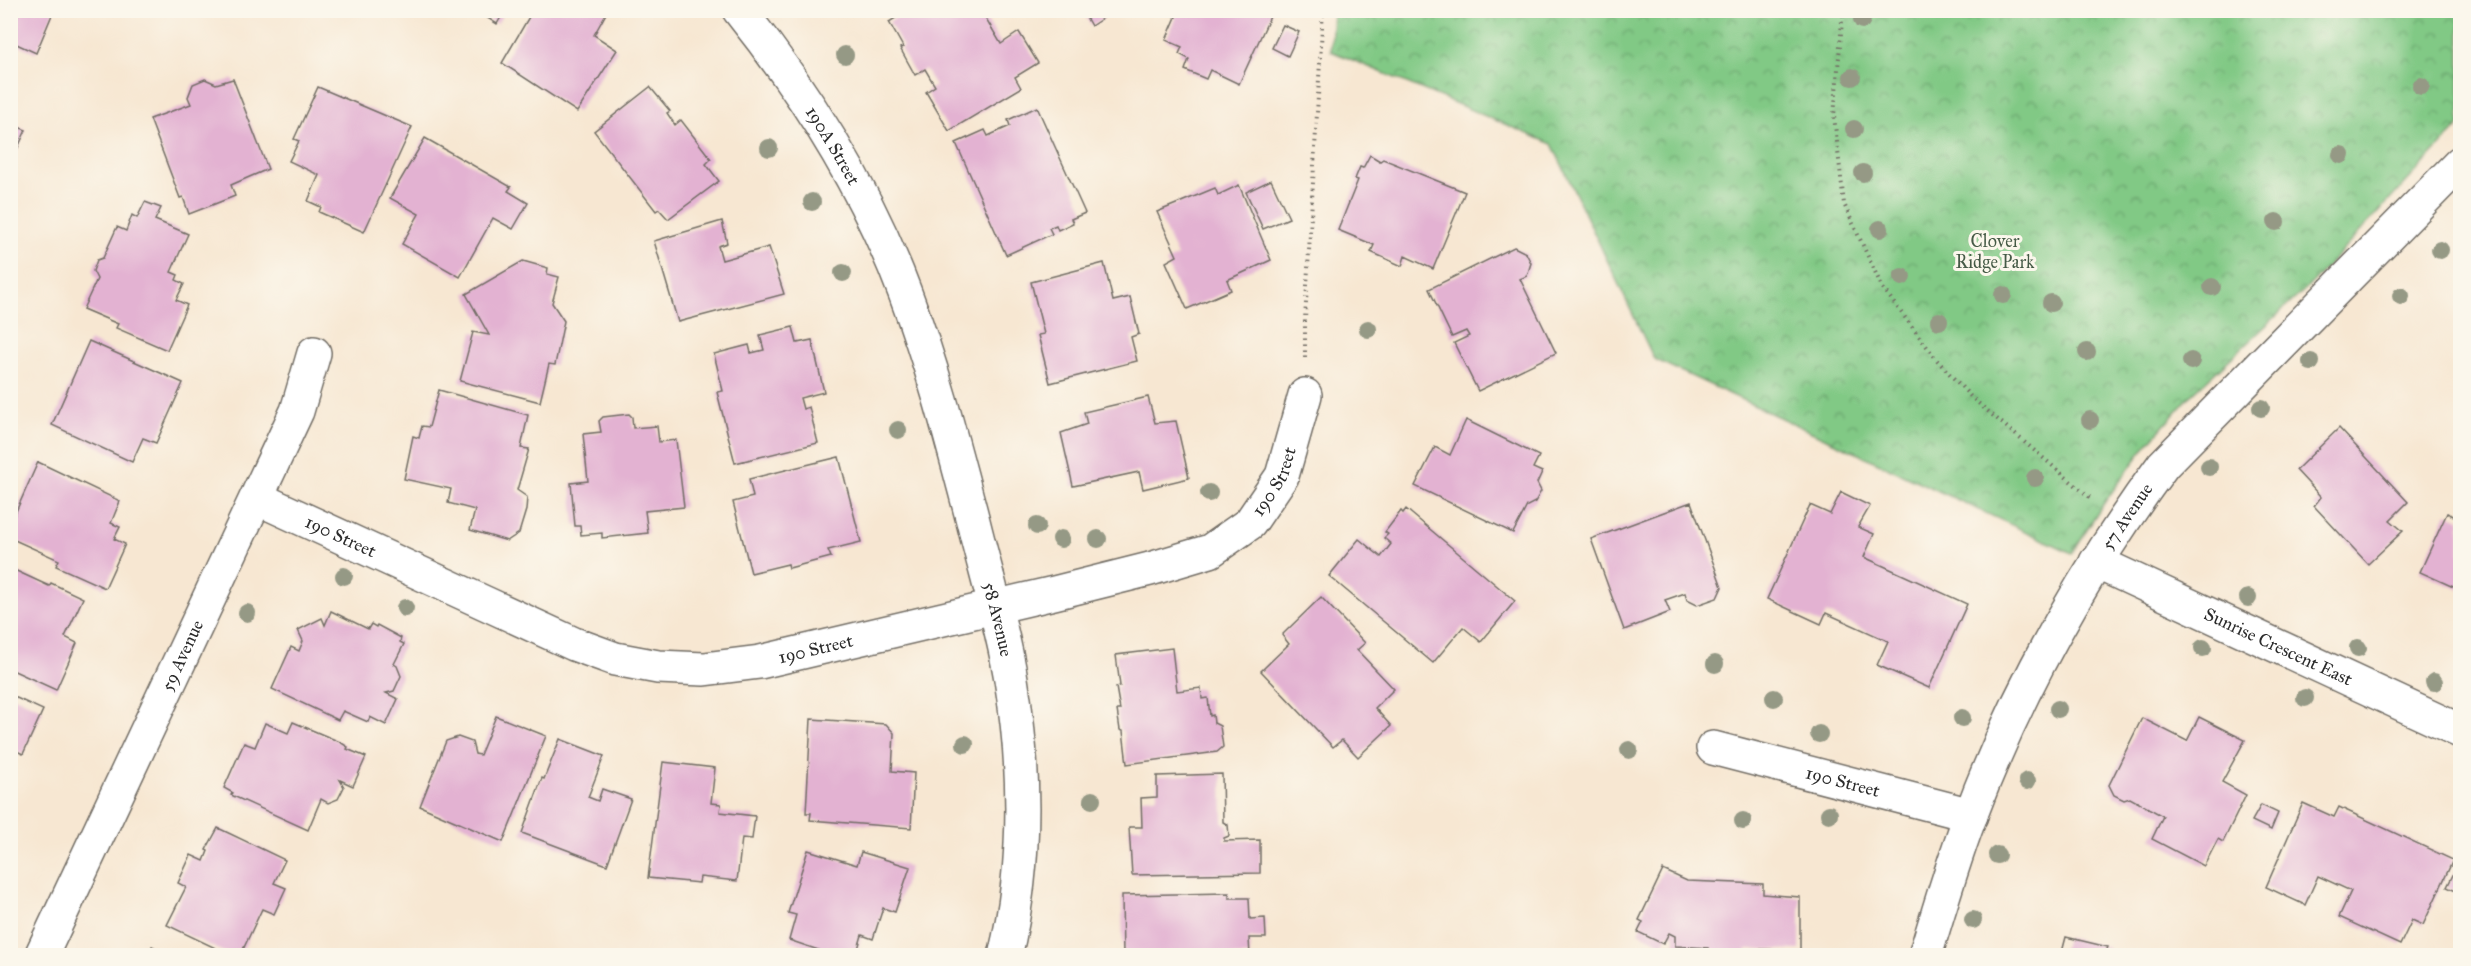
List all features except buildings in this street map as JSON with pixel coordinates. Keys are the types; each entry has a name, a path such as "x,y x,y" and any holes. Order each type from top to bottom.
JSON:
{"street":[{"name":"190A Street","path":"739,10 795,83 812,111 872,218 905,292"},
{"name":"57 Avenue","path":"1925,956 1971,815 2013,718 2061,624 2096,562 2124,519 2163,465 2460,163"},
{"name":"58 Avenue","path":"905,292 932,373 996,607 1011,680 1019,757 1023,843 1016,912 1005,956"},
{"name":"59 Avenue","path":"41,956 297,411 314,353"},
{"name":"190 Street","path":"257,498 574,644 615,659 658,667 704,669 760,662 996,607 1150,569 1210,551 1250,523 1282,476 1305,395"},
{"name":"Sunrise Crescent East","path":"2096,562 2460,730"},
{"name":"190 Street","path":"1713,748 1971,815"}],"path":[{"path":"1305,395 1305,320 1323,10"},
{"path":"1845,10 1842,21 1834,116 1844,204 1882,287 1936,360 1971,397 2096,502"}],"green space":[{"name":"Clover Ridge Park","path":"1333,10 2460,11 2460,125 2311,284 2191,395 2145,447 2106,500 2072,553 1654,359 1552,144 1331,51"}]}
